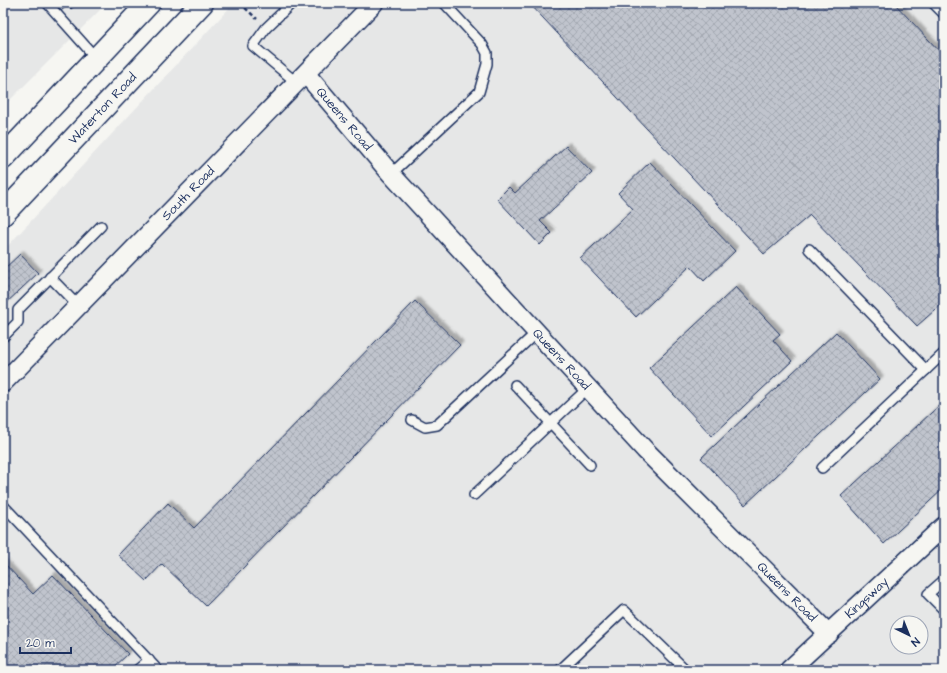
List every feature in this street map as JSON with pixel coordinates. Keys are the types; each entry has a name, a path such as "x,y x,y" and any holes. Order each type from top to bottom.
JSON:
{"main road":[{"path":"5,151 149,3"},
{"name":"Waterton Road","path":"3,214 202,3"}],"street":[{"name":"South Road","path":"3,383 374,3"},
{"name":"Queens Road","path":"301,79 391,174 645,450 829,634"},
{"name":"Kingsway","path":"790,670 944,526"}],"lane":[{"path":"47,3 96,58"},
{"path":"292,3 266,28 253,46 301,79"},
{"path":"391,174 479,92 487,64 487,53 482,44 444,3"},
{"path":"933,3 944,14"},
{"path":"3,337 18,322 18,310 101,226"},
{"path":"809,249 926,370"},
{"path":"50,278 79,306"},
{"path":"412,420 425,427 437,425 537,332"},
{"path":"822,468 944,353"},
{"path":"515,385 590,466"},
{"path":"474,495 588,388"},
{"path":"3,505 158,670"},
{"path":"944,580 928,594 944,610"},
{"path":"560,670 624,610 686,670"},
{"path":"137,670 148,660"}],"path":[{"path":"240,3 266,28"}],"shaded area":[{"path":"3,3 107,3 3,107"},
{"path":"234,3 944,3 944,670 3,670 3,251"}],"building":[{"path":"59,3 78,3 71,9 68,5 61,11 56,5"},
{"path":"529,3 894,3 944,56 944,302 917,326 810,215 764,254"},
{"path":"566,146 592,173 540,221 552,233 540,245 497,199 509,187 515,193"},
{"path":"650,162 735,251 704,281 690,266 636,317 580,258 633,209 618,193"},
{"path":"20,254 38,273 3,306 3,270"},
{"path":"736,287 780,334 773,340 792,361 712,436 649,368"},
{"path":"415,301 460,345 206,606 162,564 146,581 118,555 168,503 194,528"},
{"path":"836,332 880,379 745,505 701,458"},
{"path":"944,401 944,488 884,544 841,496"},
{"path":"3,562 33,594 53,575 128,654 111,670 3,670"}]}
